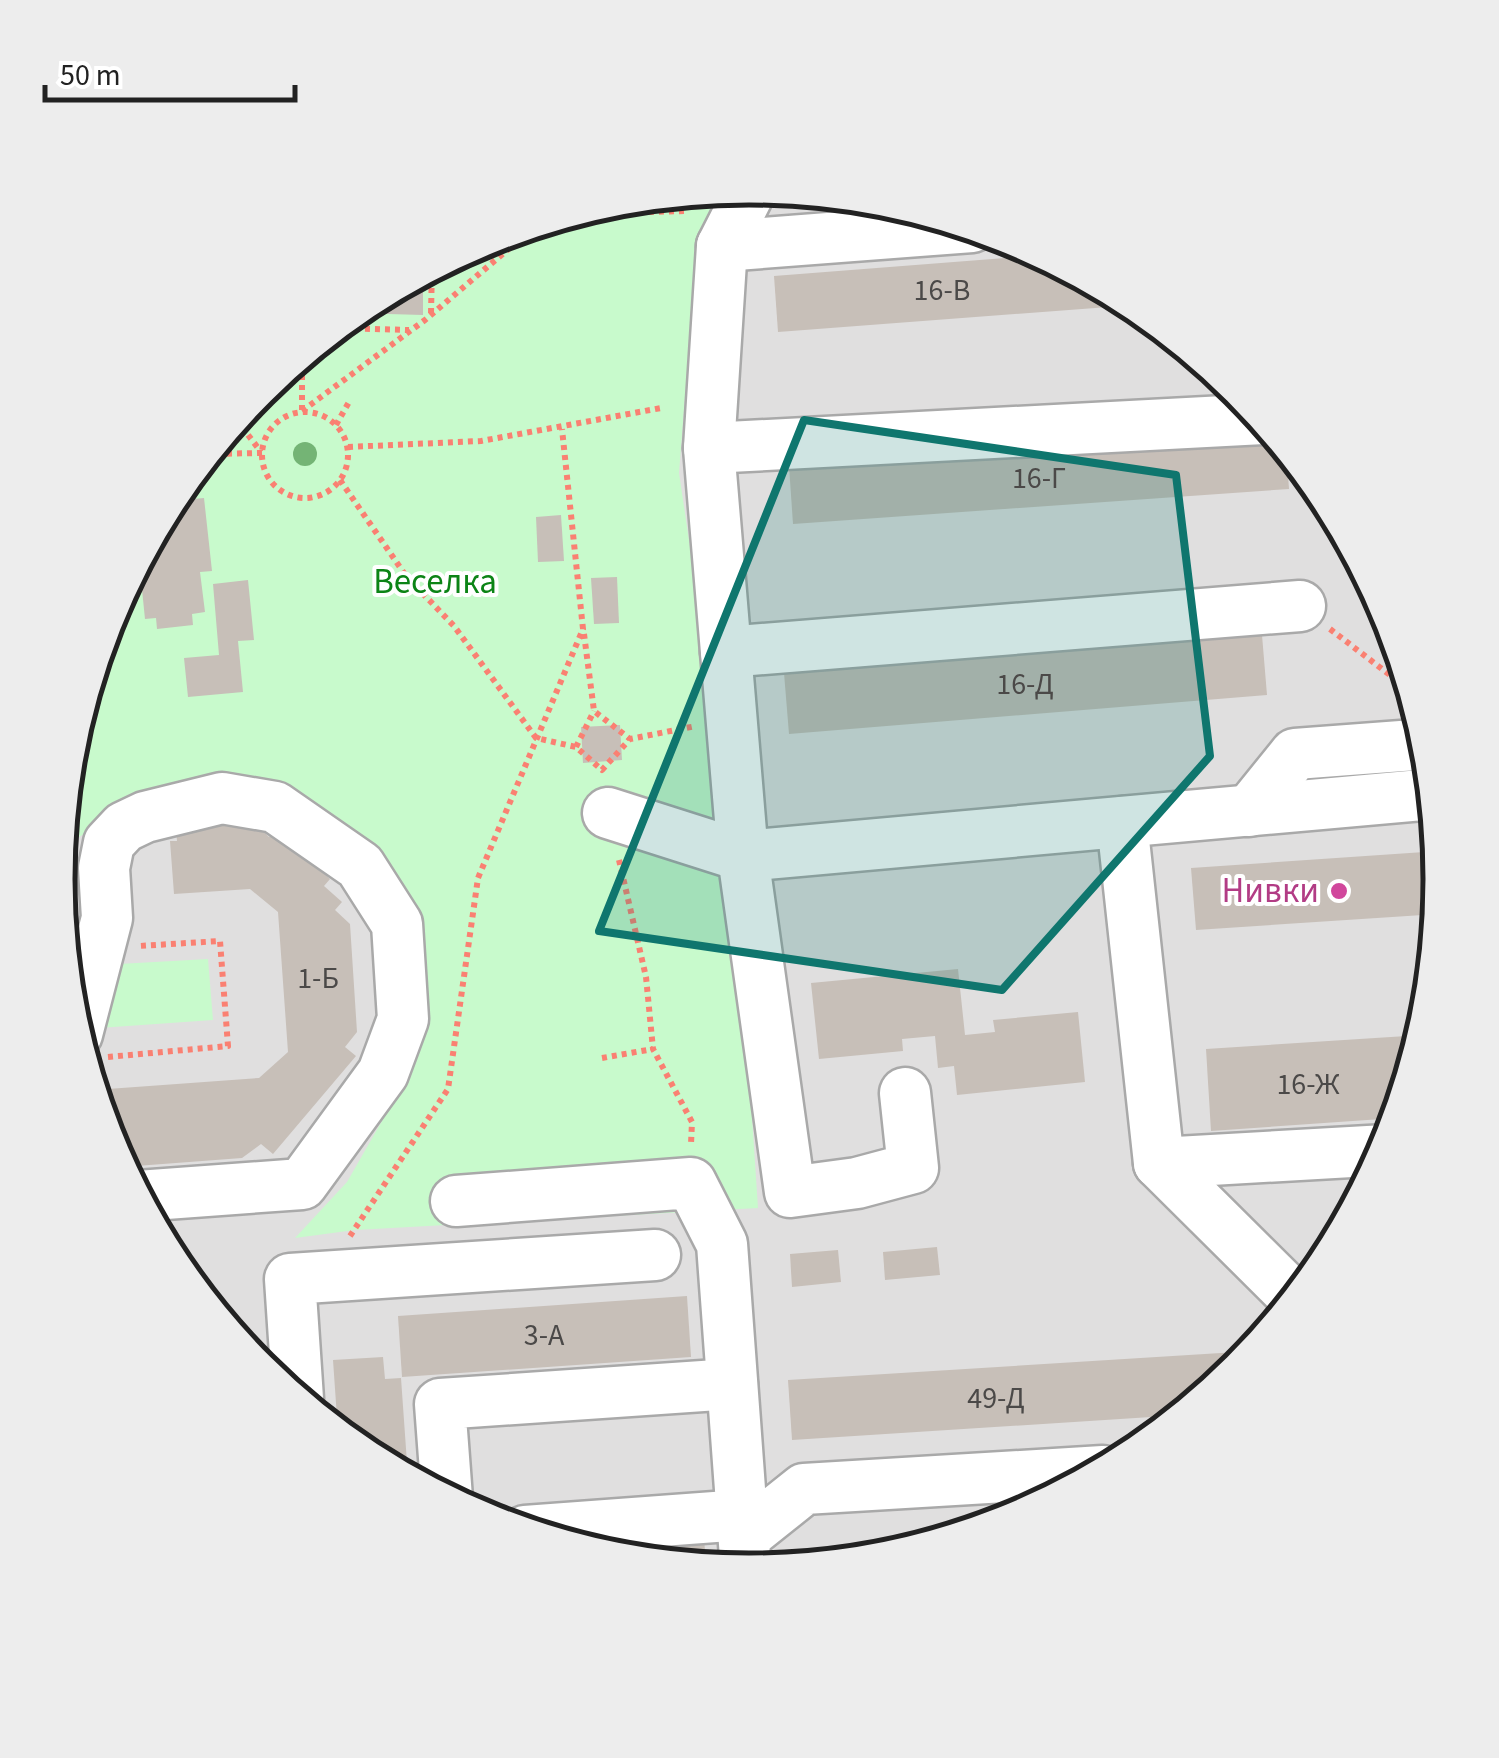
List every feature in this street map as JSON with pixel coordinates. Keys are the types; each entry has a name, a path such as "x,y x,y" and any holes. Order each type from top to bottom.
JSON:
{"lane":[{"path":"731,205 705,229 709,448 743,856 790,1192 857,1183 913,1168 906,1093"},
{"path":"705,229 925,227"},
{"path":"709,448 1243,420"},
{"path":"726,652 1300,606"},
{"path":"1249,811 1295,754 1411,745"},
{"path":"605,792 743,856 1418,795"},
{"path":"92,1027 98,949 106,918 104,868 109,842 124,827 145,817 222,798 275,807 360,866 397,924 403,1020 383,1073 302,1184 154,1195"},
{"path":"1122,822 1159,1163 1282,1287"},
{"path":"1159,1163 1366,1151"},
{"path":"456,1201 691,1183 722,1244 744,1541"},
{"path":"297,1378 290,1280 654,1255"},
{"path":"445,1481 440,1404 732,1384"},
{"path":"583,1533 744,1541 804,1488 1069,1473"}],"path":[{"path":"611,219 705,229"},
{"path":"302,411 336,424 348,447 340,480 317,496 288,495 267,476 262,452 266,434 276,422 302,411 412,330 507,250"},
{"path":"431,314 432,284"},
{"path":"360,329 412,330"},
{"path":"302,375 302,411"},
{"path":"336,424 349,402"},
{"path":"348,447 481,442 661,408"},
{"path":"562,429 594,711 576,747"},
{"path":"245,431 262,452"},
{"path":"226,453 262,452"},
{"path":"340,480 406,576 454,626 536,738 576,747 605,792 646,976 654,1049 692,1122 691,1183"},
{"path":"1300,606 1393,677"},
{"path":"536,738 583,629"},
{"path":"594,711 630,739 686,728"},
{"path":"605,792 630,739"},
{"path":"96,1046 228,1046 220,941 98,949"},
{"path":"602,1058 654,1049"}],"highlighted area":[{"path":"804,420 1176,475 1210,756 1002,990 599,931"}],"shaded area":[{"path":"705,206 838,210 924,227 966,240 1087,295 1194,372 1257,434 1285,468 1334,542 1354,581 1373,621 1401,704 1423,835 1423,923 1418,967 1401,1054 1388,1096 1373,1137 1334,1216 1285,1290 1257,1324 1160,1414 1048,1484 924,1531 838,1548 794,1552 750,1554 661,1548 575,1531 533,1518 412,1463 305,1386 242,1324 214,1290 165,1216 145,1177 126,1137 98,1054 76,923 76,835 81,791 98,704 111,662 126,621 165,542 214,468 242,434 339,344 451,274 575,227 661,210"}],"green space":[{"name":"Веселка","path":"712,206 697,243 679,473 714,708 741,951 758,1208 355,1230 295,1238 347,1182 402,1086 426,1022 423,921 380,850 284,790 121,812 76,839 88,747 126,621 165,542 189,504 242,434 273,402 375,318 491,256 575,227 618,217"},
{"path":"208,959 213,1020 99,1028 119,964"}],"building":[{"path":"1011,258 1107,307 778,332 774,276"},
{"path":"423,289 423,315 382,314"},
{"path":"1256,433 1288,472 1289,489 793,524 789,466"},
{"path":"204,498 212,571 200,572 205,612 192,614 193,625 157,629 156,618 145,619 142,588 192,499"},
{"path":"561,515 564,561 538,562 536,517"},
{"path":"617,577 619,623 594,624 591,578"},
{"path":"248,580 254,640 238,641 243,692 188,697 184,658 219,655 213,584"},
{"path":"1262,635 1267,695 789,734 784,673"},
{"path":"620,725 622,760 583,763 581,727"},
{"path":"227,815 242,828 250,819 269,837 276,830 330,879 324,886 342,902 335,910 350,924 357,1032 345,1047 356,1056 273,1154 261,1144 242,1158 140,1166 109,1089 259,1078 288,1052 278,912 250,889 174,894 170,841 177,841 175,818"},
{"path":"1423,852 1423,915 1196,930 1191,868"},
{"path":"958,969 965,1035 995,1032 993,1020 1078,1012 1085,1082 957,1095 954,1066 938,1068 935,1036 902,1039 903,1051 819,1059 811,983"},
{"path":"1405,1036 1380,1119 1211,1131 1206,1049"},
{"path":"937,1247 940,1275 885,1280 883,1252"},
{"path":"838,1250 841,1282 792,1287 790,1254"},
{"path":"687,1296 691,1357 402,1377 398,1316"},
{"path":"1229,1352 1156,1417 792,1440 788,1380"},
{"path":"383,1357 385,1379 401,1378 407,1460 337,1412 333,1360"},
{"path":"704,1537 705,1552 661,1548 627,1542"}],"place":[{"name":"Нивки","path":"1339,891"}]}
